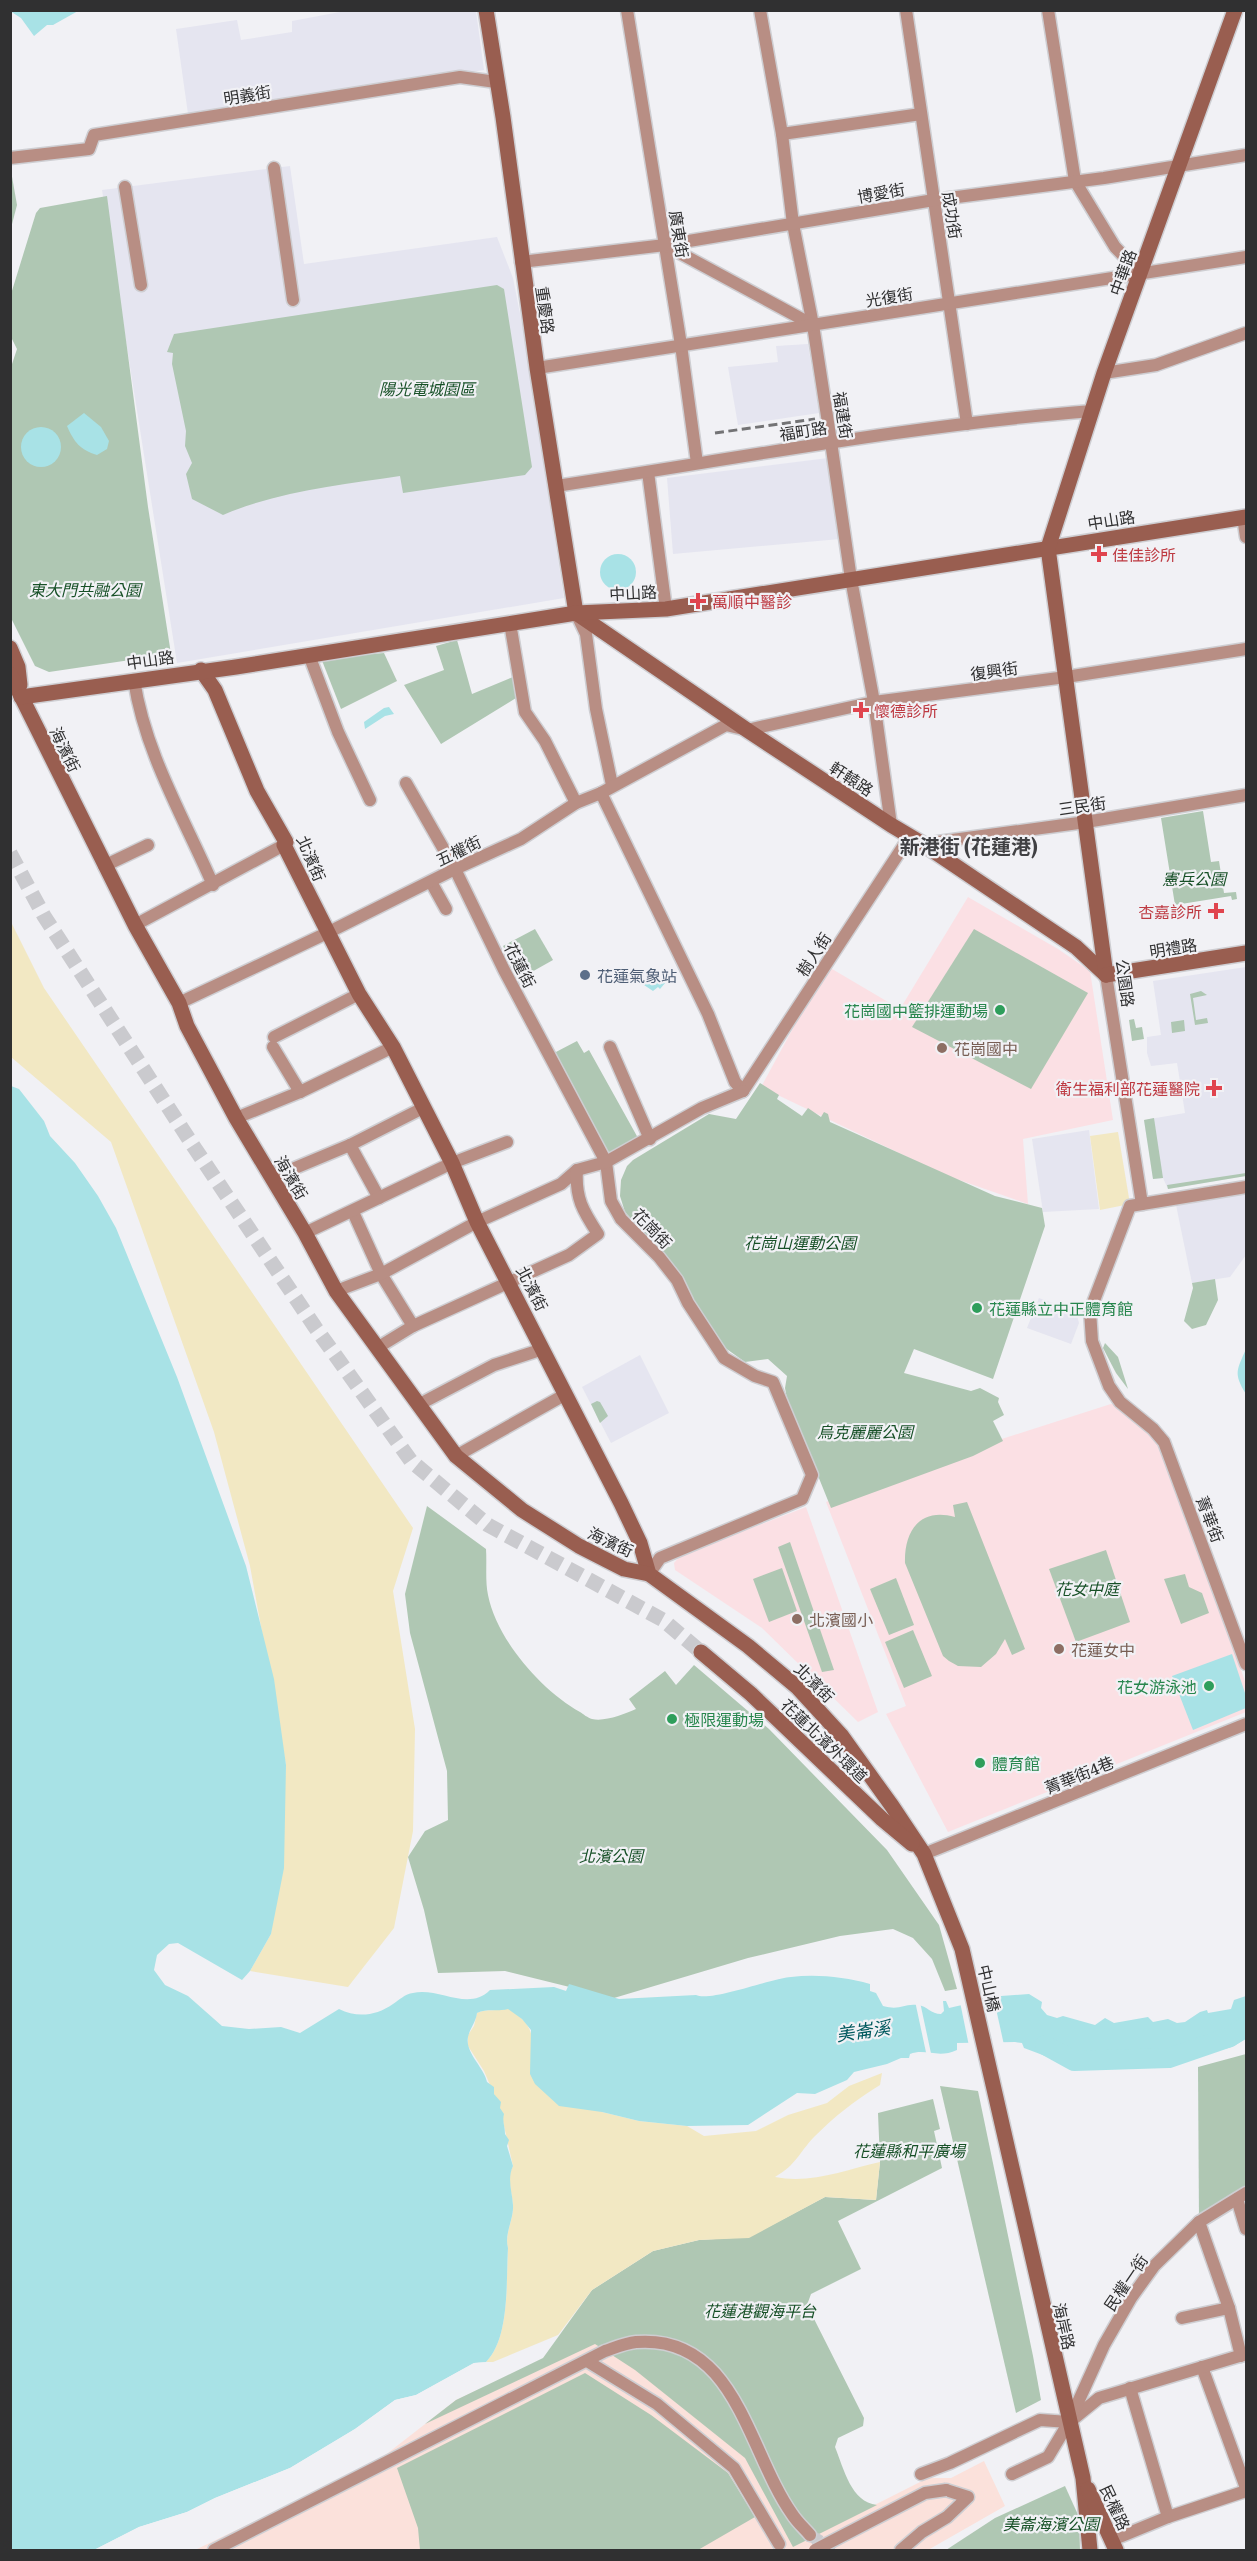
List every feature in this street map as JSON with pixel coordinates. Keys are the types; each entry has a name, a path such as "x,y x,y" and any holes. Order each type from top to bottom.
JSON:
{"street":[{"name":"重慶路","path":"486,10 521,262 576,613"},
{"name":"廣東街","path":"627,10 681,345 697,463"},
{"name":"福建街","path":"760,10 782,134 793,224 813,325 850,579 874,702 891,825"},
{"name":"成功街","path":"906,10 967,424"},
{"path":"1048,10 1075,182 1115,247 1140,274"},
{"name":"中華路","path":"1047,548 1104,373 1181,165 1235,10"},
{"name":"明義街","path":"10,158 89,149 94,135 126,129 460,77 496,82"},
{"path":"782,134 921,114"},
{"name":"博愛街","path":"521,262 665,246 934,200 1075,182 1246,155"},
{"path":"274,168 293,300"},
{"path":"125,187 141,285"},
{"path":"665,246 813,325"},
{"name":"光復街","path":"537,368 1246,257"},
{"path":"1104,373 1156,365 1246,333"},
{"name":"福町路","path":"556,486 831,442 967,424 1092,411"},
{"path":"648,472 666,609"},
{"path":"1245,517 1246,537"},
{"name":"中山路","path":"21,697 576,613 666,609 1245,517"},
{"name":"公園路","path":"1047,548 1106,975 1142,1204"},
{"path":"576,613 586,634 596,709 612,786"},
{"name":"軒轅路","path":"576,613 747,730 916,839 1076,947 1106,975"},
{"path":"510,623 525,712 545,741 576,803"},
{"name":"海濱街","path":"10,648 18,667 21,697"},
{"name":"復興街","path":"747,730 874,702 1066,677 1246,649"},
{"path":"309,655 338,732 370,800"},
{"name":"北濱街","path":"201,670 215,690 256,791 286,842 284,845 327,933 359,994 393,1047 452,1163 477,1222 640,1543 649,1574 748,1646 796,1687 841,1735 924,1854"},
{"name":"海濱街","path":"10,674 104,867 179,1004 187,1026 236,1118 336,1291 456,1456 522,1510 579,1546 624,1569 649,1574"},
{"path":"134,680 139,708 163,779 190,831 213,885"},
{"name":"五權街","path":"179,1004 454,869 521,839 576,803 601,793 726,725 747,730"},
{"name":"花蓮街","path":"406,783 454,869 606,1162"},
{"path":"336,1291 381,1274 477,1222 561,1184 577,1170 606,1162 702,1108 743,1091 735,1082 708,1014 601,793"},
{"name":"三民街","path":"916,839 1086,822 1246,795"},
{"name":"樹人街","path":"743,1091 916,839"},
{"path":"104,867 148,845"},
{"path":"135,926 284,845"},
{"path":"431,882 446,909"},
{"name":"明禮路","path":"1106,975 1246,953"},
{"path":"300,1092 273,1042 359,994"},
{"path":"236,1118 300,1092 393,1047"},
{"path":"610,1047 650,1139"},
{"path":"271,1178 350,1145 423,1108"},
{"path":"304,1233 353,1212 452,1163 507,1142"},
{"path":"350,1145 379,1198"},
{"name":"花崗街","path":"606,1162 610,1201 621,1219 659,1257 677,1280 688,1302 724,1358 755,1376 773,1382 812,1475 802,1499 660,1558 649,1574"},
{"path":"377,1348 413,1326 579,1249 598,1234 582,1209 575,1188 577,1170"},
{"path":"1142,1204 1246,1187"},
{"name":"菁華街","path":"1142,1204 1130,1206 1090,1311 1092,1341 1109,1386 1120,1402 1153,1429 1164,1443 1246,1664"},
{"path":"353,1212 381,1274 413,1326"},
{"path":"418,1405 494,1365 543,1349"},
{"path":"456,1456 566,1394"},
{"name":"花蓮北濱外環道","path":"702,1652 806,1745 882,1819 924,1854"},
{"name":"菁華街4巷","path":"924,1854 1246,1724"},
{"name":"中山橋","path":"924,1854 962,1949 1000,2109"},
{"name":"海岸路","path":"1000,2109 1083,2478 1090,2550"},
{"path":"1242,2196 1246,2229"},
{"name":"民權一街","path":"1069,2422 1104,2345 1131,2298 1155,2266 1199,2222 1242,2196"},
{"path":"1012,2474 1048,2457 1069,2422 1099,2398 1244,2355 1199,2222"},
{"path":"1182,2318 1229,2308"},
{"path":"214,2550 604,2351 633,2342 661,2342 684,2350 707,2365 728,2389 791,2513 810,2535"},
{"path":"587,2361 657,2404 734,2468 779,2544"},
{"path":"1114,2545 1168,2517 1246,2489 1202,2367"},
{"path":"1130,2388 1168,2517"},
{"path":"921,2474 950,2463 1040,2420 1069,2422"},
{"name":"民權路","path":"1083,2478 1114,2545"},
{"path":"815,2550 925,2493 946,2490 973,2495 901,2550"}],"shaded area":[{"path":"345,11 476,11 484,70 188,114 176,29 237,20 241,40 292,32 292,21"},
{"path":"290,166 304,264 497,237 513,278 525,339 564,598 177,663 102,190"},
{"path":"808,344 819,413 738,425 728,367 778,362 776,346"},
{"path":"828,458 840,539 673,554 667,478"},
{"name":"花崗國中","path":"968,897 1058,949 1090,971 1113,1120 1023,1139 1028,1204 945,1175 761,1087 827,966 900,1009"},
{"name":"衛生福利部花蓮醫院","path":"1246,967 1246,1176 1168,1189 1163,1178 1153,1179 1144,1120 1185,1113 1177,1063 1151,1066 1147,1053 1147,1037 1161,1035 1153,981"},
{"path":"1089,1130 1099,1209 1043,1212 1032,1139"},
{"path":"1246,1194 1246,1255 1230,1277 1192,1283 1176,1205"},
{"path":"1039,1298 1076,1312 1079,1323 1071,1344 1027,1328"},
{"path":"640,1355 669,1413 611,1443 582,1387"},
{"name":"花蓮女中","path":"1117,1402 1152,1431 1187,1517 1246,1684 1246,1712 948,1832 886,1714 906,1706 826,1502 893,1474"},
{"name":"北濱國小","path":"806,1507 878,1712 858,1722 762,1628 675,1570 674,1563 681,1555"},
{"path":"697,2289 821,2532 928,2478 951,2478 984,2461 1005,2506 928,2550 195,2550 375,2463 456,2400"}],"green space":[{"path":"10,171 17,205 11,228"},
{"name":"東大門共融公園","path":"107,196 148,507 171,654 49,672 35,666 11,618 10,370 17,349 11,337 11,294 36,213 40,208"},
{"name":"陽光電城園區","path":"497,285 504,289 532,467 525,475 403,493 400,476 288,494 223,515 192,499 186,474 192,463 185,446 186,431 172,364 173,353 167,352 174,334"},
{"path":"457,640 472,694 513,677 516,698 441,744 404,685 444,670 436,646"},
{"path":"384,653 397,681 341,709 321,658"},
{"name":"憲兵公園","path":"1203,811 1211,862 1219,861 1224,893 1236,892 1237,899 1232,900 1231,896 1175,905 1161,818"},
{"path":"535,929 553,960 521,978 503,946"},
{"name":"花崗國中籃排運動場","path":"974,929 1088,993 1031,1089 912,1027"},
{"path":"1201,991 1207,995 1193,998 1196,1020 1207,1018 1208,1023 1195,1025 1190,994"},
{"path":"1134,1019 1136,1028 1142,1027 1144,1039 1132,1041 1129,1020"},
{"path":"1184,1020 1185,1031 1172,1033 1171,1022"},
{"path":"577,1041 584,1053 589,1050 638,1138 608,1156 554,1053"},
{"name":"花崗山運動公園","path":"760,1083 779,1095 777,1099 802,1116 808,1108 821,1117 824,1112 828,1114 830,1122 995,1196 1042,1208 1045,1226 993,1379 914,1349 904,1373 971,1391 980,1388 999,1398 998,1402 1004,1415 993,1421 1003,1441 973,1456 831,1508 787,1399 785,1388 787,1376 768,1359 745,1362 721,1345 661,1251 625,1212 620,1196 621,1180 627,1166 633,1160 709,1114 736,1119"},
{"path":"1154,1118 1163,1178 1153,1179 1144,1120"},
{"path":"1246,1173 1246,1176 1168,1189 1167,1185"},
{"path":"1215,1279 1218,1300 1206,1325 1192,1329 1184,1321 1193,1288 1192,1283"},
{"path":"1105,1343 1118,1357 1128,1389 1116,1373 1103,1348"},
{"path":"600,1402 608,1416 600,1423 591,1404"},
{"path":"967,1502 1025,1649 1012,1655 1005,1639 996,1654 981,1667 958,1666 943,1656 905,1563 908,1540 917,1524 933,1515 955,1517 953,1505"},
{"name":"北濱公園","path":"427,1506 486,1549 488,1595 501,1629 523,1662 550,1691 565,1703 592,1719 614,1717 636,1709 629,1699 665,1671 676,1685 694,1665 769,1729 887,1850 939,1925 957,1989 945,1991 932,1959 913,1938 893,1929 840,1936 748,1958 614,1998 505,1971 438,1973 424,1910 408,1857 425,1831 448,1820 447,1771 410,1633 405,1594"},
{"path":"790,1542 834,1670 822,1672 778,1547"},
{"name":"花女中庭","path":"1106,1550 1130,1622 1076,1642 1049,1569"},
{"path":"782,1568 797,1611 769,1622 753,1579"},
{"path":"1185,1574 1189,1587 1202,1593 1209,1613 1181,1624 1164,1579"},
{"path":"896,1578 914,1625 889,1635 870,1589"},
{"path":"913,1630 932,1676 904,1688 885,1642"},
{"path":"1246,2054 1246,2193 1199,2222 1198,2067"},
{"path":"940,2086 978,2091 1041,2400 1016,2413"},
{"path":"933,2099 940,2129 934,2131 942,2168 838,2221 861,2269 811,2294 807,2305 864,2418 863,2426 838,2438 835,2447 845,2474 855,2491 868,2503 877,2505 793,2547 745,2458 635,2370 595,2344 425,2424 456,2400 543,2358 592,2290 653,2251 699,2240 749,2237 825,2197 876,2200 880,2162 878,2113"},
{"path":"585,2373 651,2415 728,2473 755,2517 698,2550 420,2550 418,2528 397,2468"},
{"name":"美崙海濱公園","path":"1065,2486 1079,2517 1080,2550 946,2550 995,2518"}],"sand":[{"path":"10,920 44,988 413,1528 393,1591 415,1729 413,1831 394,1928 348,1987 250,1971 271,1934 286,1765 250,1566 214,1432 111,1142 11,1057"},
{"path":"1118,1132 1130,1204 1100,1210 1090,1136"},
{"path":"508,2008 524,2021 532,2038 602,2112 639,2121 687,2126 704,2136 756,2131 788,2115 827,2103 849,2086 882,2073 880,2085 830,2122 814,2137 793,2163 775,2177 802,2179 880,2162 876,2200 825,2197 749,2238 699,2240 653,2251 592,2290 558,2335 493,2362 486,2362 494,2352 503,2324 507,2238 513,2210 510,2176 513,2166 500,2108 484,2071 468,2046 468,2035 474,2026 477,2013"}],"water":[{"path":"10,11 78,11 53,25 47,25 34,36 21,18"},
{"path":"84,413 101,427 109,441 107,449 97,455 78,445 67,426"},
{"path":"41,427 49,428 55,433 60,439 60,455 55,461 49,466 41,467 33,466 27,461 22,455 21,447 22,439 27,433 33,428"},
{"path":"618,554 631,559 636,572 631,585 618,590 605,585 600,572 605,559"},
{"path":"389,707 394,714 385,716 365,729 364,722"},
{"path":"663,978 666,982 660,989 658,987 653,991 644,985 652,979 657,981"},
{"path":"11,1086 19,1089 44,1121 50,1136 75,1163 98,1196 116,1228 177,1377 246,1566 274,1679 286,1765 284,1868 271,1934 250,1971 242,1980 178,1943 169,1944 157,1955 154,1970 165,1985 188,1996 222,2026 249,2029 281,2027 300,2033 339,2009 360,2015 373,2013 413,1993 433,1993 472,1999 490,1990 554,1987 566,1991 569,1984 619,1999 714,1995 791,1977 831,1977 870,1984 870,1991 876,1993 883,2006 918,2005 941,2014 944,2011 943,2001 946,2001 949,2008 1001,1996 1029,1994 1042,2002 1041,2008 1047,2015 1057,2018 1063,2016 1095,2025 1105,2018 1114,2023 1148,2017 1153,2022 1168,2019 1177,2023 1185,2022 1207,2010 1208,2013 1231,2009 1234,2000 1246,1996 1246,2039 1232,2047 1190,2058 1187,2054 1121,2058 1103,2063 1054,2055 1048,2057 1024,2048 1022,2043 1015,2042 957,2043 957,2050 950,2053 916,2052 910,2054 909,2058 901,2058 854,2072 847,2080 815,2094 797,2093 748,2125 687,2126 639,2121 602,2112 559,2106 535,2084 530,2074 531,2030 522,2019 508,2009 477,2013 468,2037 469,2049 487,2082 494,2087 494,2094 501,2102 505,2134 509,2140 507,2146 513,2166 510,2180 513,2210 507,2237 503,2324 494,2352 486,2362 474,2363 416,2395 395,2400 355,2429 290,2468 215,2498 187,2512 139,2527 94,2550 11,2550"},
{"path":"1246,1349 1246,1394 1239,1381 1238,1372"},
{"name":"花女游泳池","path":"1232,1654 1246,1696 1246,1708 1193,1730 1172,1676"}],"pier":[{"path":"993,1995 1004,2045 969,2046 960,2002"},
{"path":"915,2001 920,2002 932,2058 927,2057"},
{"path":"491,2362 487,2365 475,2366 418,2398 396,2403 357,2432 291,2470 216,2500 188,2515 140,2529 100,2550 94,2550 139,2527 187,2512 215,2498 290,2468 355,2429 395,2400 416,2395 474,2363"}],"waterway":[{"name":"美崙溪","path":"1045,2045 1074,2061 1169,2058 1230,2037 1246,2026"}],"tunnel":[{"path":"10,853 44,916 194,1147 315,1327 411,1461 488,1525 663,1620 701,1652"},
{"path":"810,2535 834,2550"}],"railway":[{"path":"715,433 815,419"}],"place":[{"name":"佳佳診所","path":"1099,554"},
{"name":"萬順中醫診","path":"698,601"},
{"name":"懷德診所","path":"861,710"},
{"name":"杏嘉診所","path":"1216,911"},
{"name":"花蓮氣象站","path":"585,975"},
{"name":"花崗國中籃排運動場","path":"1000,1010"},
{"name":"花崗國中","path":"942,1048"},
{"name":"衛生福利部花蓮醫院","path":"1214,1088"},
{"name":"花蓮縣立中正體育館","path":"977,1308"},
{"name":"北濱國小","path":"797,1619"},
{"name":"花蓮女中","path":"1059,1649"},
{"name":"花女游泳池","path":"1209,1686"},
{"name":"極限運動場","path":"672,1719"},
{"name":"體育館","path":"980,1763"}],"district":[{"name":"新港街 (花蓮港)","path":"969,845"}],"park label":[{"name":"烏克麗麗公園","path":"865,1431"},
{"name":"花蓮縣和平廣場","path":"909,2150"},
{"name":"花蓮港觀海平台","path":"760,2310"}]}
